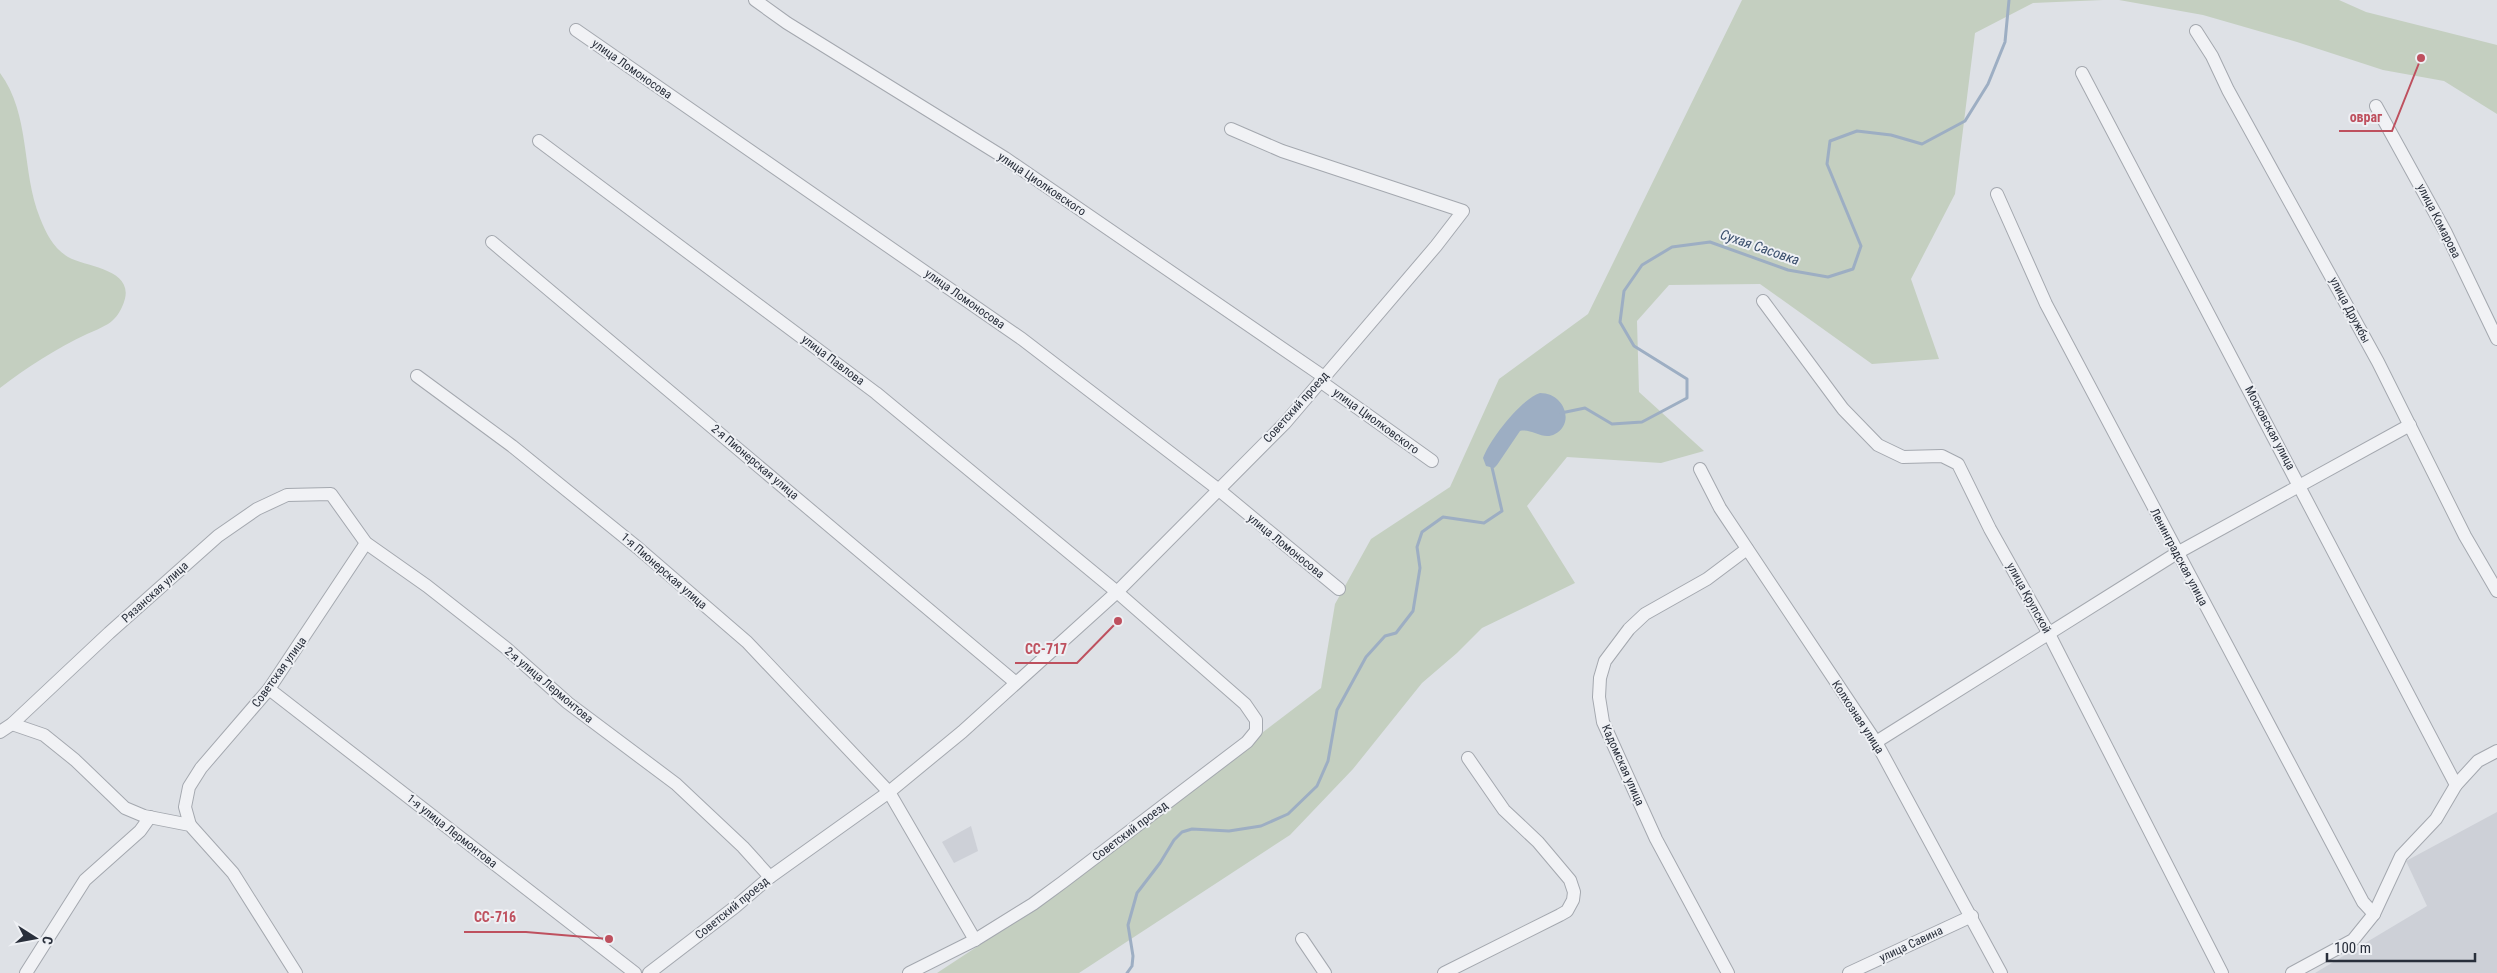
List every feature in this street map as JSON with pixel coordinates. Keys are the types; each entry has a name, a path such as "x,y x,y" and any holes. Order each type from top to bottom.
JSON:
{"street":[{"name":"улица Циолковского","path":"756,0 788,23 1005,158 1322,379 1432,461"},
{"name":"улица Ломоносова","path":"576,30 1022,339 1218,490 1339,589"},
{"name":"улица Дружбы","path":"2196,31 2212,56 2228,90 2307,230 2410,424 2465,536 2497,591"},
{"name":"Московская улица","path":"2082,73 2301,486 2456,785"},
{"name":"улица Комарова","path":"2376,106 2446,233 2497,338"},
{"name":"Советский проезд","path":"649,973 770,877 889,792 962,732 1117,592 1285,423 1436,246 1463,211 1282,152 1231,128"},
{"name":"улица Павлова","path":"539,141 876,393 1117,592"},
{"name":"Ленинградская улица","path":"1997,194 2046,304 2362,902 2374,914"},
{"name":"2-я Пионерская улица","path":"492,242 1016,683"},
{"name":"улица Крупской","path":"1763,301 1843,409 1878,445 1903,457 1942,456 1958,464 1990,529 2049,634 2222,973"},
{"name":"1-я Пионерская улица","path":"417,376 512,446 638,548 747,642 889,792"},
{"path":"1876,742 2177,553 2410,424"},
{"name":"Колхозная улица","path":"1700,469 1720,508 1876,742 2002,973"},
{"name":"2-я улица Лермонтова","path":"331,494 366,543 427,586 506,648 568,703 676,784 743,847 770,877"},
{"name":"Рязанская улица","path":"0,732 12,724 102,639 218,536 257,509 287,495 331,494"},
{"name":"Советская улица","path":"190,825 185,807 189,787 200,768 270,689 366,543"},
{"name":"Кадомская улица","path":"1728,973 1656,839 1603,722 1599,697 1600,678 1605,661 1611,650 1629,629 1645,614 1707,579 1747,548"},
{"name":"Советский проезд","path":"975,940 1063,882 1247,742 1256,732 1256,720 1245,704 1117,592"},
{"name":"1-я улица Лермонтова","path":"270,689 635,973"},
{"path":"12,724 44,735 75,760 118,803 133,812 190,825 233,873 296,973"},
{"path":"2292,973 2353,940 2374,914 2401,856 2436,819 2456,785 2478,761 2497,751"},
{"path":"1444,973 1560,915 1570,906 1574,892 1570,880 1538,842 1504,810 1468,758"},
{"path":"889,792 975,940 909,973"},
{"path":"26,973 85,880 140,831 150,817"},
{"name":"улица Савина","path":"1850,973 1972,916"},
{"path":"1302,939 1325,973"}],"shaded area":[{"path":"2497,812 2497,973 2315,973 2427,906 2406,861"},
{"path":"971,826 978,851 954,863 942,842"}],"green space":[{"path":"1742,0 2103,0 2033,3 1975,33 1955,194 1911,279 1939,359 1872,364 1760,284 1669,285 1637,321 1639,392 1704,451 1661,463 1567,457 1527,506 1575,583 1482,628 1457,653 1422,683 1353,769 1290,835 1079,973 937,973 1007,927 1321,688 1335,604 1371,539 1450,487 1499,379 1588,314"},
{"path":"2119,0 2339,0 2366,12 2497,45 2497,114 2444,81 2383,70 2297,42 2203,15"},
{"path":"0,73 10,89 17,107 34,200 48,235 54,245 68,257 118,277 124,285 126,294 121,310 110,322 53,352 0,388"}],"water":[{"path":"1540,393 1549,394 1561,403 1566,417 1561,429 1551,436 1520,431 1497,465 1494,468 1486,466 1483,458 1499,431 1515,411"}],"waterway":[{"name":"Сухая Сасовка","path":"1561,413 1585,408 1612,424 1642,422 1687,398 1687,379 1634,346 1620,322 1624,291 1642,265 1672,247 1710,242 1788,270 1828,277 1853,269 1861,246 1827,164 1830,141 1857,131 1891,135 1922,144 1965,121 1988,84 2005,42 2009,0"},
{"name":"Сухая Сасовка","path":"1127,973 1132,966 1133,956 1128,925 1137,893 1160,863 1174,840 1182,832 1192,829 1229,831 1261,826 1288,814 1317,786 1328,761 1337,710 1366,657 1385,636 1396,633 1413,611 1420,568 1417,547 1422,532 1443,517 1484,523 1502,511 1491,463"}],"place":[{"name":"овраг","path":"2421,58"},
{"name":"СС-717","path":"1118,621"},
{"name":"СС-716","path":"609,939"}]}
